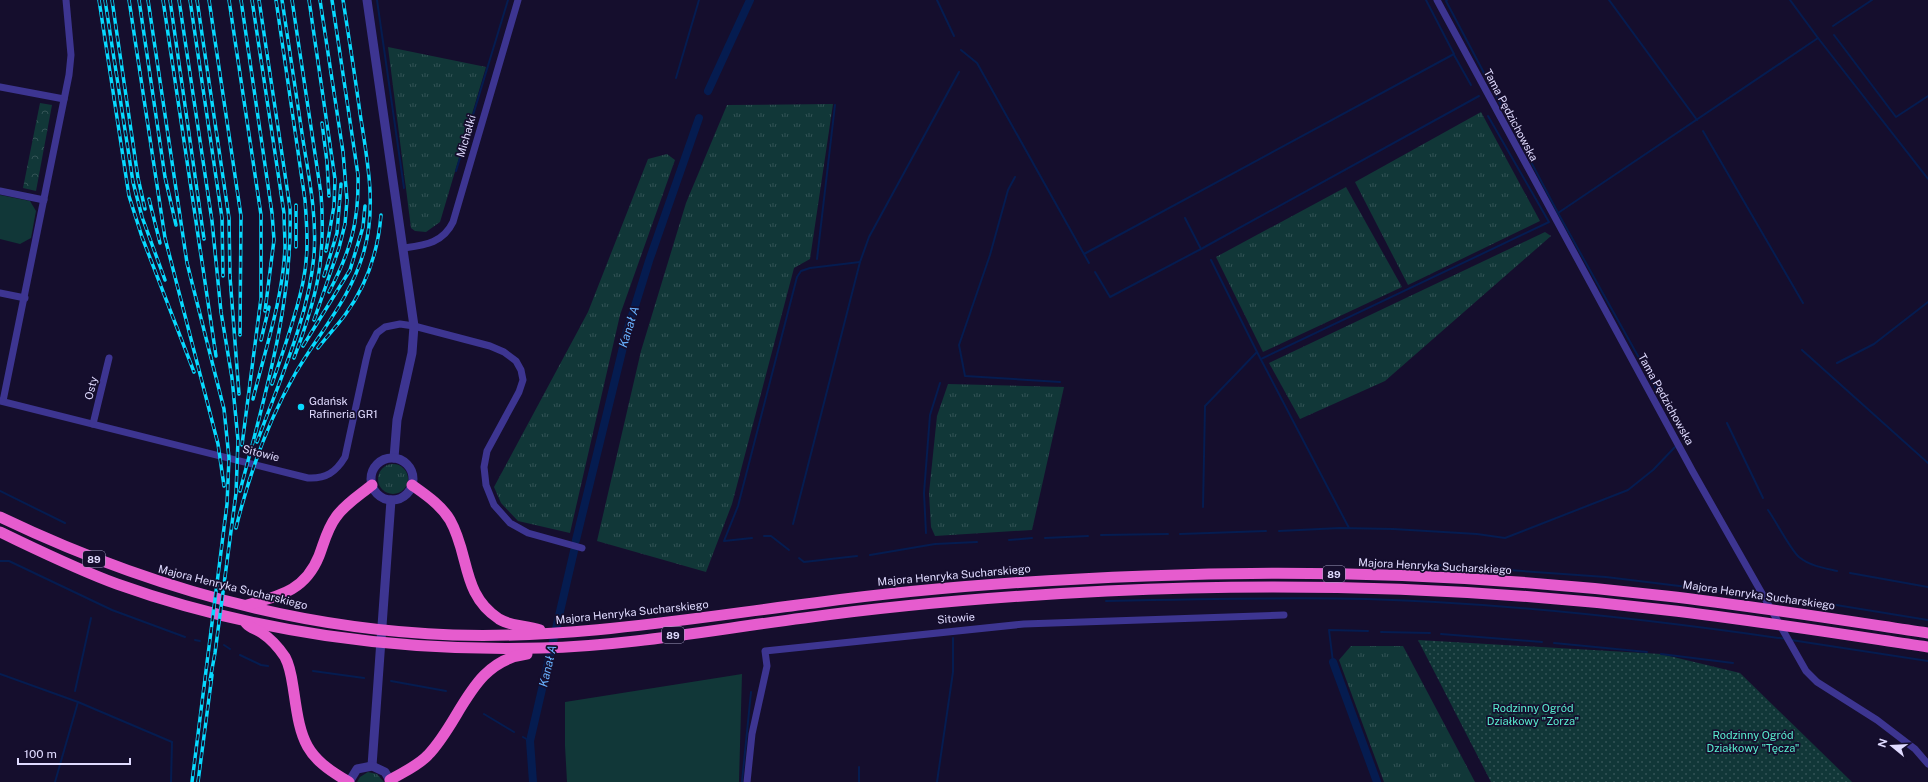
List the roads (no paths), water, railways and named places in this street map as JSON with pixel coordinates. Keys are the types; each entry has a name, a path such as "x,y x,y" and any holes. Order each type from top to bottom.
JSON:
{"highway":[{"path":"244,605 281,595 304,580 315,565 327,533 335,518 346,506 372,485"},
{"path":"412,485 437,504 450,520 469,580 481,604 508,623 539,629 547,635"},
{"name":"Majora Henryka Sucharskiego","path":"0,517 91,558 192,592 305,619 405,632 464,635 547,635 659,624 834,600 986,585 1150,576 1252,574 1444,578 1588,588 1731,604 1928,633"},
{"name":"89","path":"0,532 65,563 102,578 190,606 243,619 362,640 404,644 542,648 588,645 861,610 947,602 1111,591 1239,587 1448,592 1598,603 1780,625 1928,647"},
{"path":"243,619 248,626 269,639 278,647 285,658 292,678 300,727 310,751 323,765 349,782"},
{"path":"390,781 428,755 478,682 492,667 506,658 515,655 537,652 542,648"}],"street":[{"path":"1,401 25,298 64,99 71,55 66,0"},
{"path":"367,0 404,248 414,326 412,353 397,420 394,458"},
{"name":"Michałki","path":"404,248 427,245 440,239 449,230 453,222 518,0"},
{"name":"Tama Pędzichowska","path":"1437,0 1693,472 1806,671 1816,682 1877,720 1915,749 1928,764"},
{"path":"0,87 64,99"},
{"path":"0,191 44,200"},
{"path":"0,293 25,298"},
{"name":"Sitowie","path":"1,401 308,478 319,479 331,474 339,466 344,457 366,360 372,341 377,333 392,324 414,326 490,346 504,352 516,361 521,370 523,380 519,392 488,451 484,467 486,485 494,505 510,523 528,533 582,548"},
{"name":"Osty","path":"93,424 109,358"},
{"path":"394,458 399,459 408,465 413,475 412,485 406,494 402,497 391,500 382,497 372,485 372,472 381,461 394,458"},
{"path":"372,766 391,500"},
{"name":"Sitowie","path":"747,782 752,734 767,666 765,651 1024,624 1284,615"},
{"path":"349,782 357,770 372,766 381,769 390,781"}],"waterway":[{"path":"377,0 404,188"},
{"path":"456,171 508,0"},
{"path":"676,78 699,0"},
{"name":"Kanał A","path":"708,91 750,0"},
{"path":"937,0 954,36"},
{"path":"1084,254 1454,54 1426,0"},
{"path":"1447,0 1446,1 1558,213"},
{"path":"1609,0 1697,120"},
{"path":"1790,0 1818,38"},
{"path":"1833,26 1872,0"},
{"path":"1834,35 1896,117 1928,96"},
{"path":"1676,424 1558,213 1818,38 1928,179"},
{"path":"961,50 977,63 1089,263"},
{"path":"1454,55 1471,85"},
{"path":"793,524 860,262 869,237 959,72"},
{"path":"1201,249 1479,96"},
{"path":"817,259 835,105"},
{"path":"1261,359 1549,222 1488,116"},
{"name":"Kanał A","path":"576,540 626,335 649,261 699,118"},
{"path":"1703,131 1803,303"},
{"path":"1015,177 1008,190 990,255 959,345 965,376 1060,382"},
{"path":"1095,272 1110,297 1201,249 1185,218"},
{"path":"1211,260 1257,352"},
{"path":"752,538 724,541 738,506 797,277 801,271 810,268 860,262"},
{"path":"1837,363 1874,344 1928,302"},
{"path":"1802,350 1928,463"},
{"path":"1203,507 1205,406 1257,352 1349,528"},
{"path":"926,533 924,493 930,415 940,383"},
{"path":"1727,423 1763,498"},
{"path":"1279,531 1340,528 1393,529 1477,534 1505,538 1628,490 1653,470 1675,447"},
{"path":"0,491 65,523"},
{"path":"1768,510 1791,548 1799,557 1812,565 1837,571"},
{"path":"1180,534 1266,531"},
{"path":"1101,535 1168,534"},
{"path":"764,536 771,536 789,550"},
{"path":"1045,538 1088,536"},
{"path":"1009,540 1032,538"},
{"path":"870,555 935,544 977,542"},
{"name":"Kanał A","path":"533,782 530,741 574,551"},
{"path":"799,558 804,562 857,556"},
{"path":"0,561 9,561 112,610 185,637"},
{"path":"1436,565 1606,577 1761,596"},
{"path":"1850,573 1928,587"},
{"path":"1766,596 1836,605 1928,620"},
{"path":"1106,601 1302,598 1419,601 1577,613 1786,639"},
{"path":"75,691 91,618"},
{"path":"1333,662 1329,630 1368,631"},
{"path":"1381,632 1430,633"},
{"path":"1441,634 1542,642"},
{"path":"937,782 953,672 953,638"},
{"path":"195,640 200,641"},
{"path":"1791,640 1928,661"},
{"path":"1554,643 1647,652"},
{"path":"224,645 230,649"},
{"path":"1661,654 1733,663"},
{"path":"240,655 261,665 268,666"},
{"path":"1333,662 1377,782"},
{"path":"313,671 364,678"},
{"path":"0,674 78,702 55,782"},
{"path":"391,681 446,691"},
{"path":"742,782 751,692"},
{"path":"78,702 172,742 171,782"},
{"path":"484,714 514,732"},
{"name":"Kanał A","path":"523,737 530,741"},
{"path":"859,767 859,782"}],"railway":[{"path":"99,0 129,196 142,237 194,372"},
{"path":"105,0 133,182 142,217 165,280"},
{"path":"112,0 138,178 145,209"},
{"path":"129,0 165,238 218,444 224,486"},
{"path":"139,0 165,177 176,225"},
{"path":"148,0 187,263 224,409 229,458 227,504 192,782"},
{"path":"163,0 216,356"},
{"path":"170,0 204,239"},
{"path":"179,0 212,221 221,312 232,378 238,440 236,493 215,653 210,680"},
{"path":"190,0 222,218 223,276"},
{"path":"197,0 229,218 230,277 239,394"},
{"path":"209,0 241,216 240,335"},
{"path":"229,0 261,215 261,298 242,445"},
{"path":"241,0 272,213 274,240 265,311"},
{"path":"252,0 284,213 285,247 281,286 273,324 253,399"},
{"path":"240,491 275,351 287,280 290,244 290,208 259,0"},
{"path":"272,384 297,308 305,272 307,241 305,200 276,0"},
{"path":"257,442 292,350 306,302 311,278 315,240 312,197 282,0"},
{"path":"292,0 321,194 322,217 321,259 318,278 309,316 294,358"},
{"path":"309,0 335,179 334,206 326,251"},
{"path":"314,320 339,248 345,224 347,200 343,152 320,0"},
{"path":"329,292 337,277 348,249 355,222 358,192 358,175 332,0"},
{"path":"236,528 253,468 276,410 304,359 343,300 358,268 368,234 370,217 370,182 343,0"},
{"path":"322,123 327,162 329,196"},
{"path":"324,276 337,233 341,184"},
{"path":"149,199 160,243"},
{"path":"296,205 296,247"},
{"path":"303,346 350,270 363,227 365,206"},
{"path":"318,348 353,304 365,280 374,255 381,215"},
{"path":"261,340 269,307"},
{"path":"198,782 212,675"}],"place":[{"name":"Gdańsk Rafineria GR1","path":"301,407"}],"park label":[{"name":"Rodzinny Ogród Działkowy \"Zorza\"","path":"1533,714"},
{"name":"Rodzinny Ogród Działkowy \"Tęcza\"","path":"1753,741"}]}
